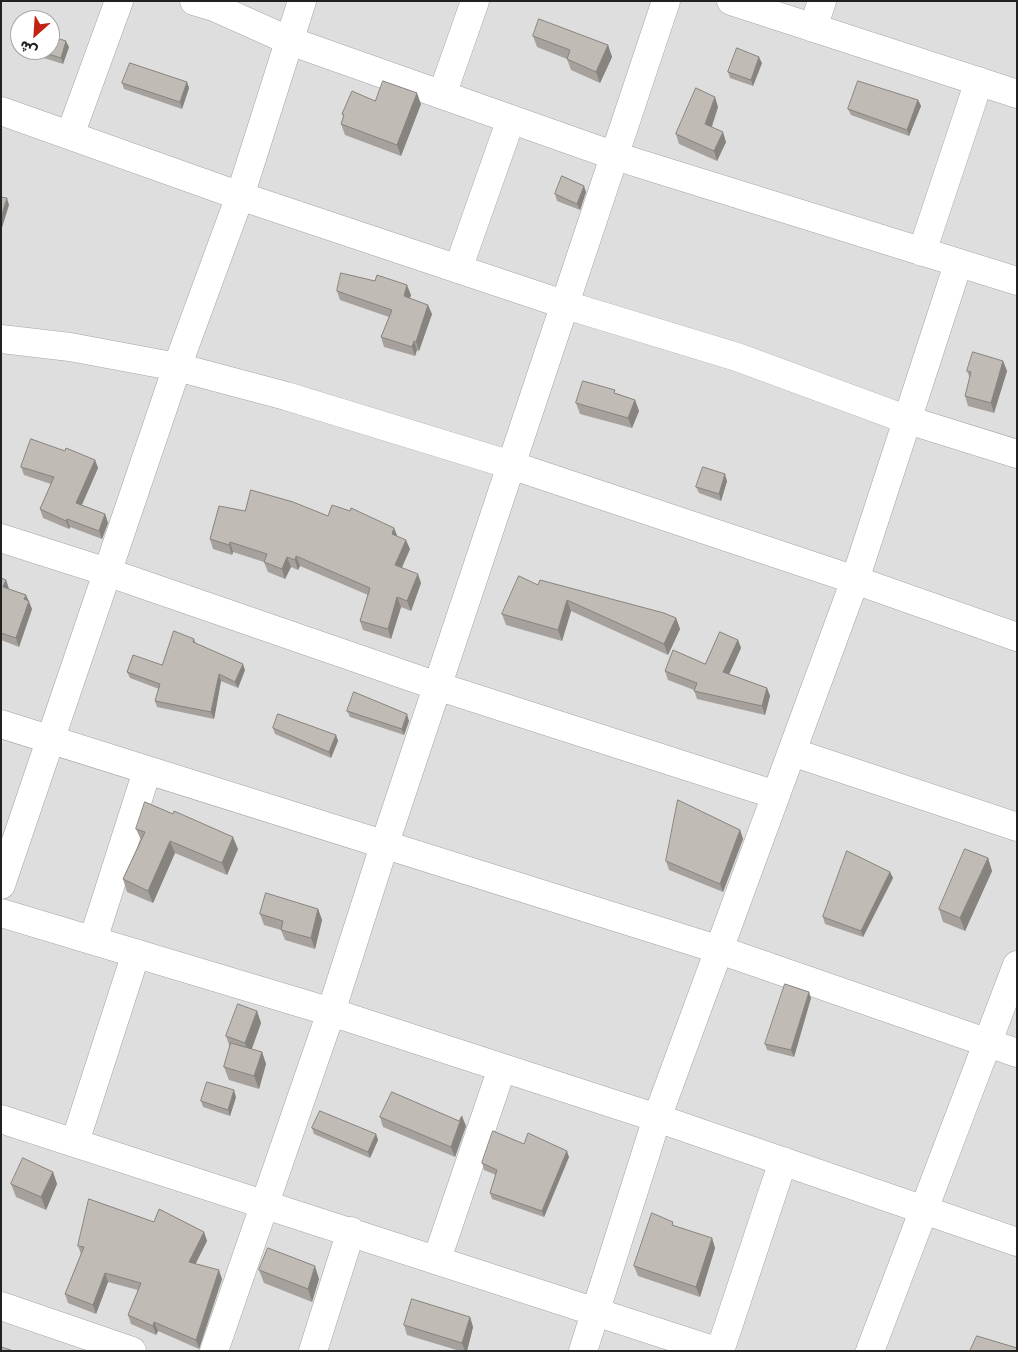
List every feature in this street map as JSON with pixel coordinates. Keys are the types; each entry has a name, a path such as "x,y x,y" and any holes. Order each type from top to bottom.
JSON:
{"street":[{"path":"70,135 119,1"},
{"path":"194,1 214,7 290,41 615,156 1017,281"},
{"path":"1,885 49,739 177,367 240,196 302,1"},
{"path":"442,95 475,1"},
{"path":"214,1351 331,1012 437,686 566,305 666,1"},
{"path":"731,1 1017,94"},
{"path":"813,28 822,1"},
{"path":"922,252 979,81"},
{"path":"1,111 240,196 566,305 737,357 908,420 1017,454"},
{"path":"458,269 511,119"},
{"path":"583,1351 657,1118 855,580 958,264"},
{"path":"1,339 70,347 177,367 286,396 511,465 855,580 1017,637"},
{"path":"1,538 107,572 437,686 776,795"},
{"path":"1,724 384,846 720,950 1017,1053"},
{"path":"792,752 1017,827"},
{"path":"92,940 146,770"},
{"path":"1,913 331,1012 657,1118 1017,1242"},
{"path":"75,1142 136,954"},
{"path":"870,1351 1017,965"},
{"path":"438,1259 502,1068"},
{"path":"1,1119 596,1310 716,1351"},
{"path":"720,1351 783,1161"},
{"path":"313,1351 351,1231"},
{"path":"1,1306 132,1351"}],"shaded area":[{"path":"1,1 1017,1 1017,1351 1,1351"}],"building":[{"path":"539,19 608,45 596,72 567,59 570,50 533,36"},
{"path":"60,39 66,41 60,58"},
{"path":"737,48 759,57 751,80 728,72"},
{"path":"130,63 187,82 180,102 122,83"},
{"path":"383,81 417,93 397,145 341,124 344,115 342,114 352,91 375,101"},
{"path":"858,81 918,100 907,130 848,109"},
{"path":"696,88 715,97 705,124 723,132 714,151 676,134"},
{"path":"562,176 584,186 577,204 555,194"},
{"path":"1,197 7,198 1,217"},
{"path":"341,273 375,281 377,275 407,285 404,296 428,305 416,342 414,341 412,347 381,337 392,310 337,291"},
{"path":"973,352 1003,361 991,403 965,396 971,372 967,371"},
{"path":"583,381 615,390 614,393 635,400 628,418 576,403"},
{"path":"31,439 65,451 66,448 95,460 76,503 105,514 99,531 67,519 66,521 40,509 54,477 21,467"},
{"path":"703,467 725,474 719,494 696,487"},
{"path":"251,490 293,502 328,516 332,505 350,511 351,508 394,528 392,534 406,540 395,565 418,574 407,601 397,597 388,629 360,621 370,588 296,556 295,560 287,557 282,569 264,562 267,554 230,542 229,545 210,539 219,506 245,511"},
{"path":"519,576 538,585 540,580 664,613 676,618 664,644 567,600 558,630 502,614"},
{"path":"1,578 6,580 3,587 26,595 24,599 29,601 16,638 1,633"},
{"path":"174,631 194,639 193,642 243,664 235,682 219,674 211,712 155,701 160,684 127,672 133,655 162,665"},
{"path":"720,632 738,640 723,672 767,688 762,706 694,691 697,683 665,671 673,650 705,664"},
{"path":"354,692 407,714 402,729 347,711"},
{"path":"278,714 336,735 329,752 273,728"},
{"path":"678,800 740,830 720,884 666,861"},
{"path":"145,802 173,814 174,811 233,837 222,863 170,841 148,891 123,879 145,832 136,829"},
{"path":"965,849 988,858 960,918 939,909"},
{"path":"847,851 890,872 861,931 823,917"},
{"path":"266,893 318,909 311,938 281,930 283,921 260,914"},
{"path":"785,984 809,992 791,1050 765,1044"},
{"path":"238,1004 257,1011 245,1043 226,1036"},
{"path":"231,1043 262,1052 254,1076 224,1067"},
{"path":"207,1082 234,1090 228,1110 201,1101"},
{"path":"392,1092 459,1121 462,1116 451,1147 380,1117"},
{"path":"320,1111 376,1134 368,1152 312,1128"},
{"path":"493,1131 524,1144 528,1133 567,1151 542,1211 490,1193 497,1170 482,1163"},
{"path":"23,1158 53,1172 41,1197 11,1184"},
{"path":"89,1199 154,1222 159,1209 204,1232 189,1262 219,1270 196,1340 154,1322 153,1326 128,1315 141,1283 105,1273 93,1305 65,1294 84,1247 78,1246"},
{"path":"652,1213 673,1222 672,1225 712,1238 696,1287 634,1266"},
{"path":"268,1248 315,1266 308,1289 259,1270"},
{"path":"412,1299 470,1317 462,1343 404,1325"},
{"path":"977,1336 1017,1348 1017,1351 970,1351"},
{"path":"1,1347 11,1350 1,1351"}]}
